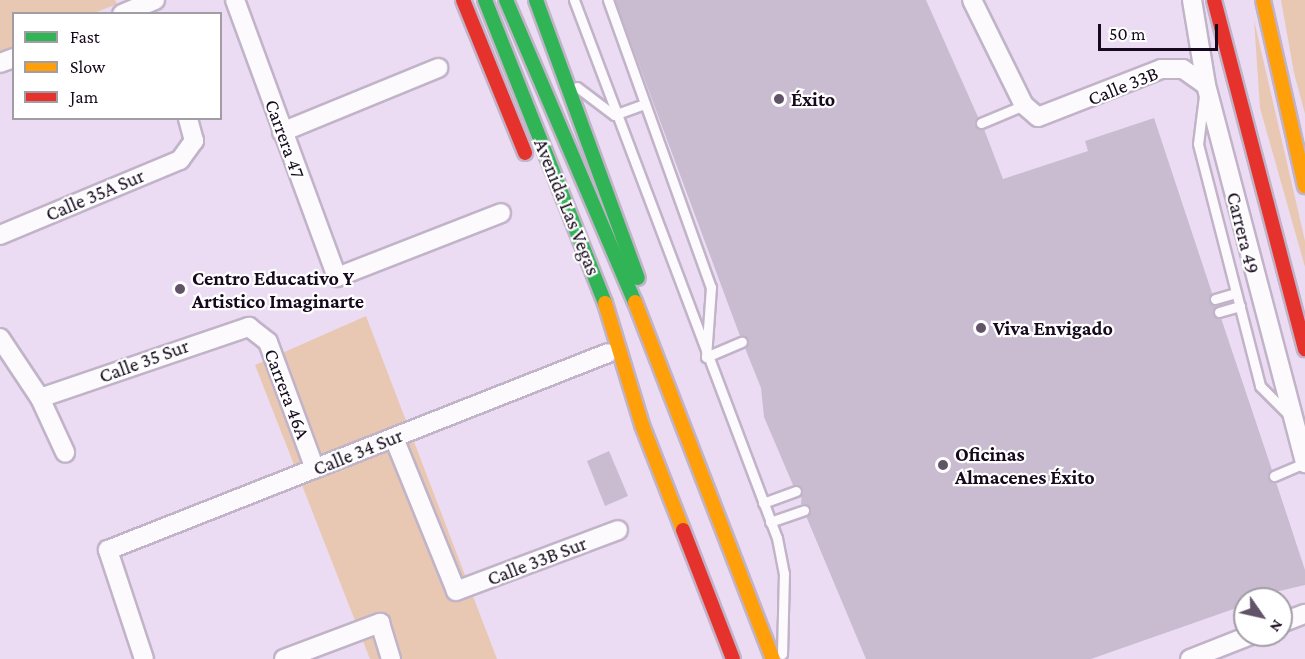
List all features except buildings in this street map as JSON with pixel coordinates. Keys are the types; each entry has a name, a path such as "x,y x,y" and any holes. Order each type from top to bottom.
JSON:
{"main road":[{"name":"Avenida Las Vegas","path":"463,0 530,165"},
{"name":"Avenida Las Vegas","path":"485,0 604,300 642,425"},
{"name":"Avenida Las Vegas","path":"506,0 664,373 773,659"},
{"name":"Avenida Las Vegas","path":"536,0 630,252 664,373"},
{"path":"1214,0 1246,131 1305,349"},
{"path":"1263,0 1305,186"},
{"path":"1246,131 1247,60"},
{"name":"Avenida Las Vegas","path":"595,326 642,425 733,659"}],"street":[{"name":"Carrera 47","path":"235,0 337,277 501,213"},
{"path":"972,0 1031,111"},
{"name":"Carrera 49","path":"1192,0 1206,85 1290,416 1305,463"},
{"path":"127,12 145,5"},
{"path":"282,132 438,68"},
{"name":"Calle 33B","path":"1031,111 1161,69 1183,69 1206,85"},
{"name":"Calle 35A Sur","path":"0,235 189,152 194,141 189,120"},
{"name":"Calle 35 Sur","path":"40,398 249,327"},
{"name":"Carrera 46A","path":"249,327 268,342 315,469"},
{"path":"0,338 40,398 65,452"},
{"name":"Calle 34 Sur","path":"144,659 108,550 608,353"},
{"name":"Calle 33B Sur","path":"394,438 456,591 618,530"},
{"path":"284,659 380,623 391,659"},
{"path":"1190,659 1233,642"}],"lane":[{"path":"574,0 614,115 770,522 784,573 782,659"},
{"path":"608,0 711,287 706,357"},
{"path":"565,79 614,115"},
{"path":"1206,85 1198,144 1260,386 1290,416"},
{"path":"614,115 645,104"},
{"path":"981,123 1031,111"},
{"path":"1215,299 1236,293"},
{"path":"1219,312 1240,306"},
{"path":"706,357 742,342"},
{"path":"1274,476 1305,463"},
{"path":"763,503 796,491"},
{"path":"770,522 804,510"}],"shaded area":[{"path":"0,0 115,0 117,4 97,12 12,12 12,46 0,52"},
{"path":"1281,0 1305,0 1305,114 1294,73"},
{"path":"1254,20 1305,241 1305,267 1260,108"},
{"path":"366,316 497,659 370,659 255,365"}],"traffic: fast":[{"path":"485,0 605,303"},
{"path":"506,0 635,302"},
{"path":"536,0 638,278"}],"traffic: slow":[{"path":"1263,0 1305,186"},
{"path":"635,302 773,659"},
{"path":"605,303 642,425 683,530"}],"traffic: jam":[{"path":"463,0 525,153"},
{"path":"1214,0 1305,349"},
{"path":"683,530 733,659"}],"place":[{"name":"Éxito","path":"779,99"},
{"name":"Centro Educativo Y Artistico Imaginarte","path":"180,289"},
{"name":"Viva Envigado","path":"981,328"},
{"name":"Oficinas Almacenes Éxito","path":"943,465"}]}
